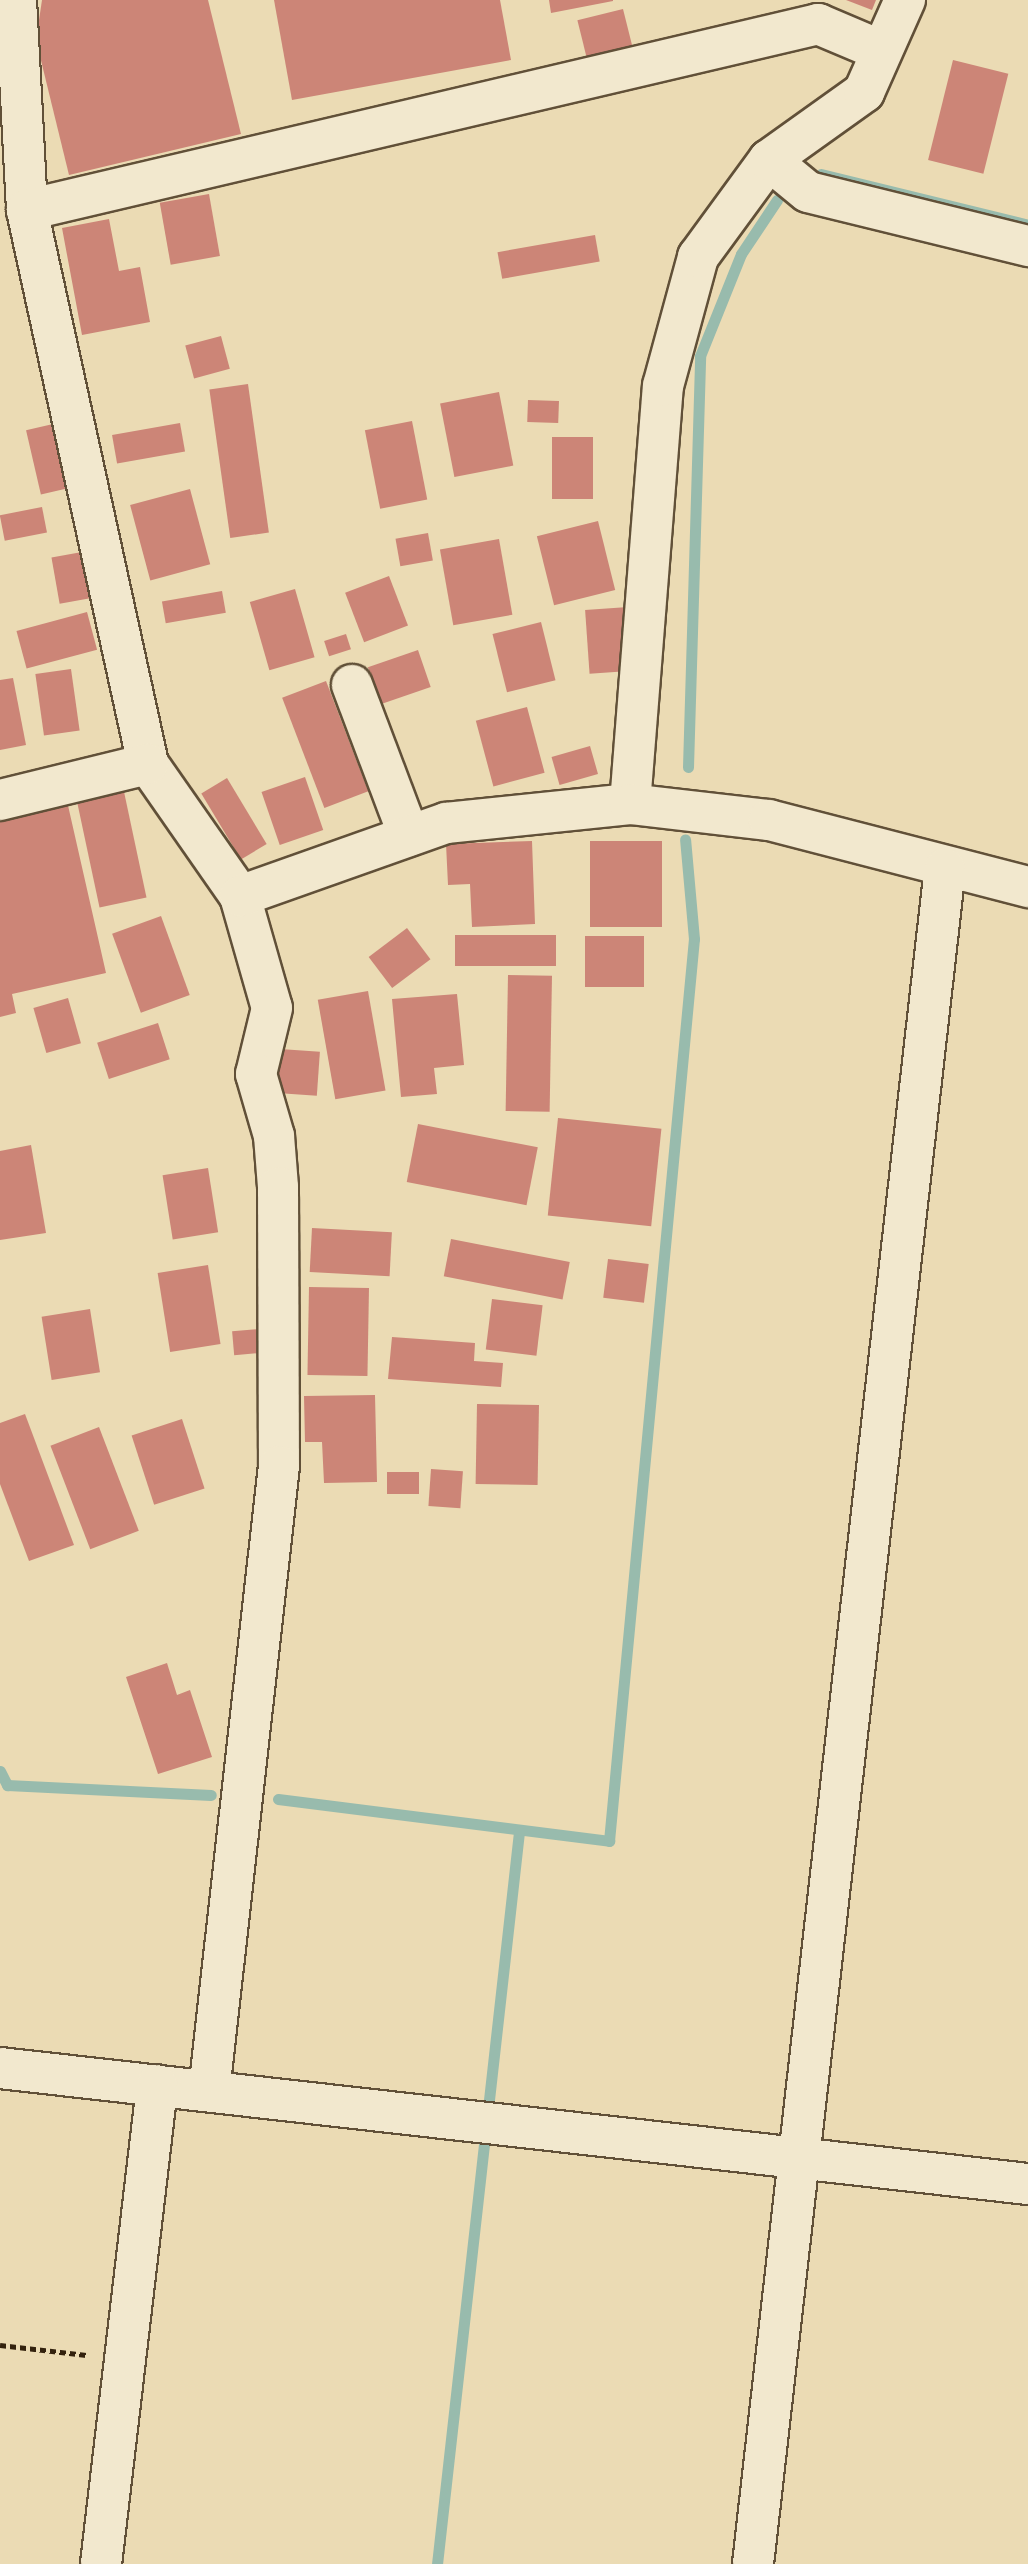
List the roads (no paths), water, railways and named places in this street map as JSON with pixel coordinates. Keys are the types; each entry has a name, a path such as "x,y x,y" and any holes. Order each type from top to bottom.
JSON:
{"street":[{"path":"16,0 27,210 148,764 240,896 272,1008 256,1074 274,1136 278,1187 279,1466 209,2091"},
{"path":"630,804 663,386 698,257 769,160 864,92 905,0"},
{"path":"27,210 818,24 882,51"},
{"path":"769,160 808,192 1028,246"},
{"path":"352,685 409,836"},
{"path":"0,800 148,764"},
{"path":"240,896 446,823 630,804 714,809 945,869 1028,887"},
{"path":"753,2564 945,869"},
{"path":"0,2068 799,2161 1028,2184"},
{"path":"101,2564 157,2085"}],"waterway":[{"path":"821,174 1028,225"},
{"path":"688,767 700,356 741,254 777,200"},
{"path":"278,1799 609,1841 694,939 685,839"},
{"path":"0,1771 7,1785 211,1795"},
{"path":"437,2564 519,1832"}]}
